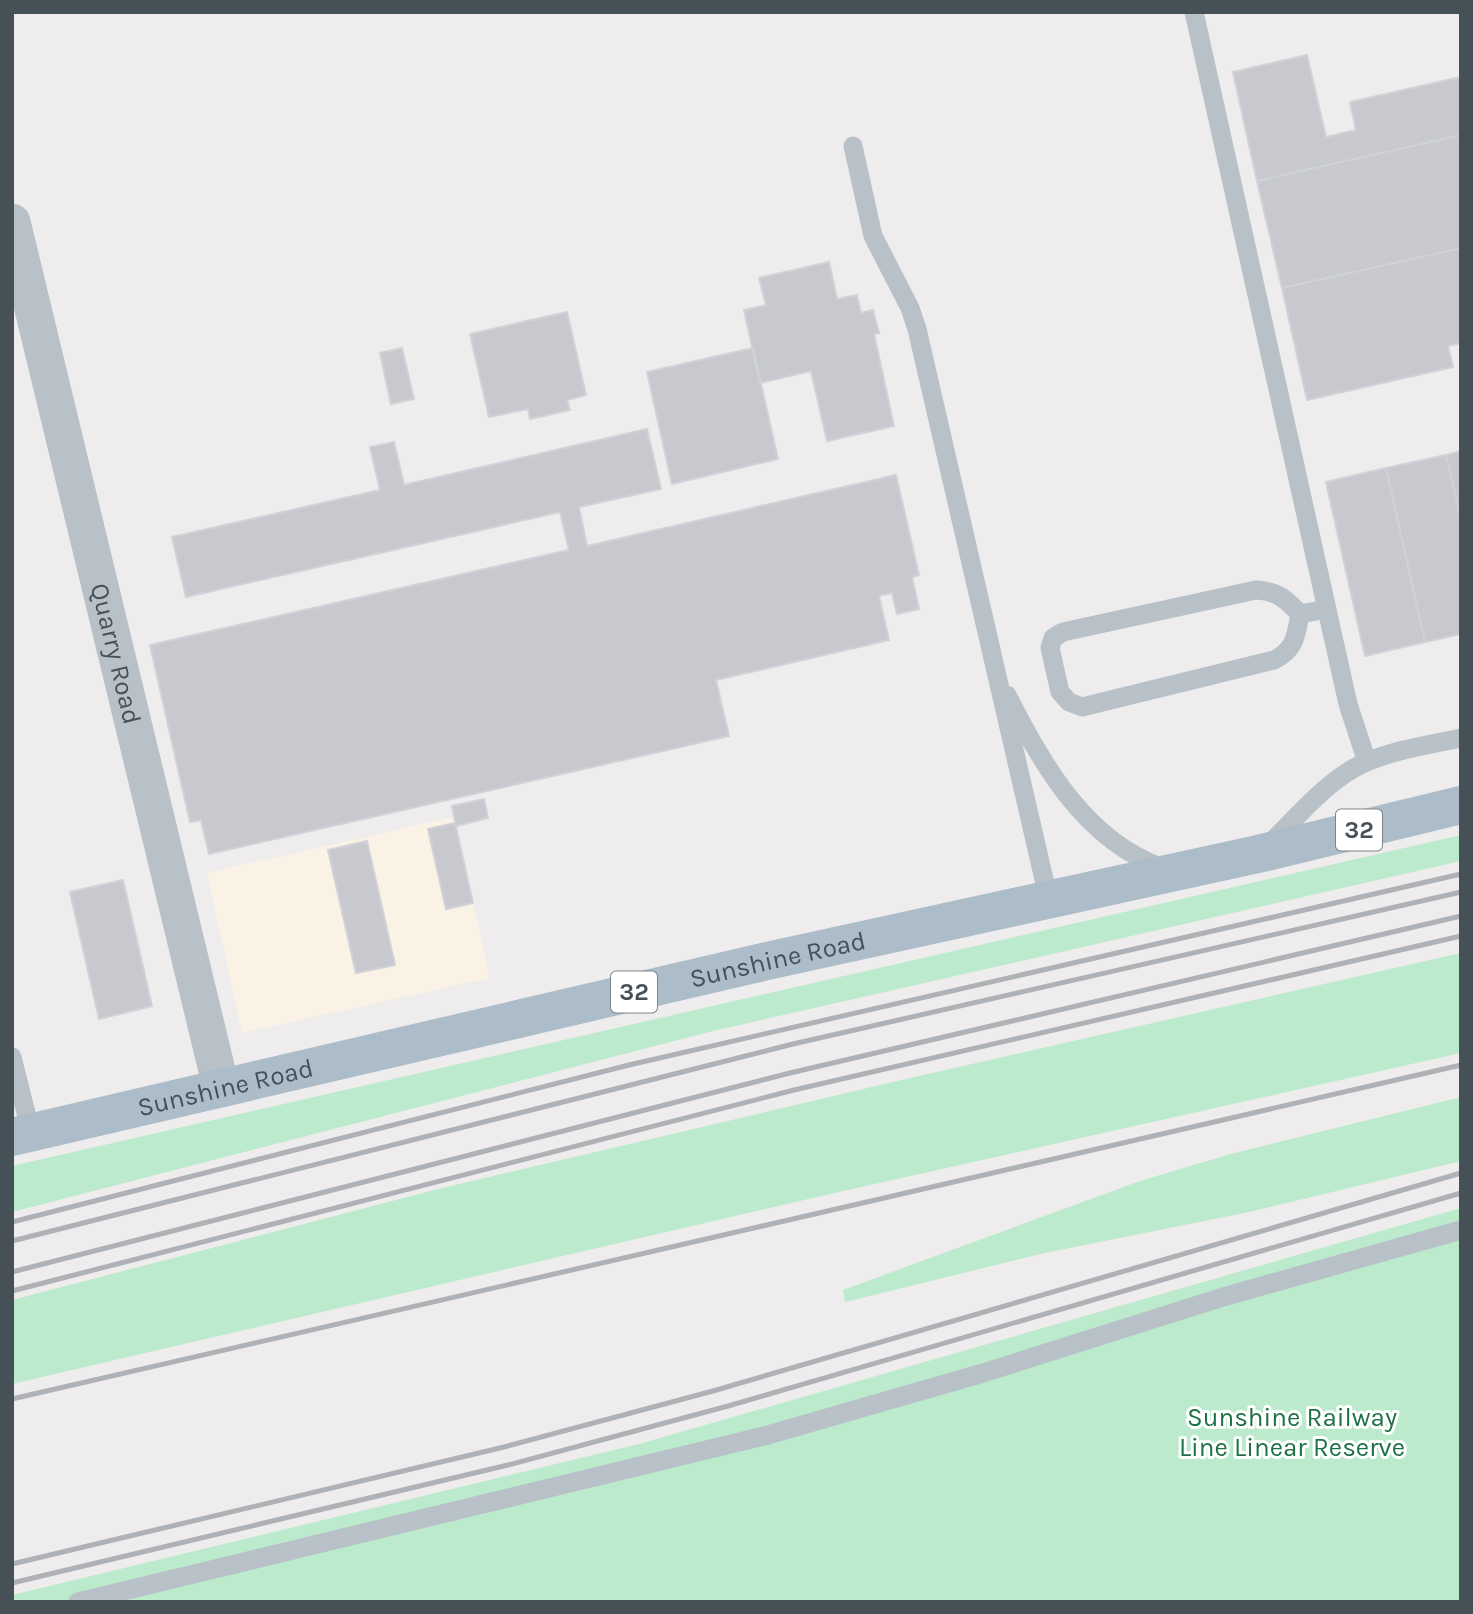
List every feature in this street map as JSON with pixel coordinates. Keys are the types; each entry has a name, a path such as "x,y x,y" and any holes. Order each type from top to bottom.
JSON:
{"main road":[{"name":"Sunshine Road","path":"22,1135 767,961 1189,870 1461,805"}],"street":[{"name":"Quarry Road","path":"12,222 221,1087"}],"lane":[{"path":"1194,12 1348,704 1367,762"},
{"path":"853,146 873,236 909,308 916,330 992,666 1049,901"},
{"path":"1256,590 1269,591 1284,597 1300,614 1295,641 1288,653 1274,660 1082,707 1069,702 1060,692 1050,648 1054,638 1063,632 1256,590"},
{"path":"1300,614 1327,609"},
{"path":"992,666 1019,720 1066,793 1094,827 1140,860 1163,868 1189,870"},
{"path":"1258,854 1327,790 1367,762 1389,754 1461,738"},
{"path":"12,1057 22,1135"},
{"path":"78,1602 764,1436 983,1373 1223,1297 1461,1230"}],"shaded area":[{"path":"454,817 490,978 242,1033 207,873"}],"green space":[{"path":"1461,835 1461,861 713,1031 12,1212 12,1166"},
{"path":"1461,953 1461,1053 830,1194 12,1384 12,1300 438,1189"},
{"path":"1461,1097 1461,1161 1249,1212 1045,1253 845,1302 843,1290 1140,1181 1227,1155"},
{"name":"Sunshine Railway Line Linear Reserve","path":"1461,1208 1461,1602 12,1602 12,1595 639,1444"}],"building":[{"path":"1307,55 1326,137 1356,130 1350,102 1461,77 1461,135 1257,181 1233,72"},
{"path":"1461,135 1461,248 1282,288 1257,181"},
{"path":"1461,248 1461,343 1448,346 1453,367 1307,400 1282,288"},
{"path":"829,262 837,299 857,295 861,313 873,310 879,333 874,334 894,426 827,441 811,371 760,383 744,310 766,305 759,278"},
{"path":"567,312 586,395 567,400 570,410 530,419 528,409 489,417 470,334"},
{"path":"402,348 414,399 391,404 380,353"},
{"path":"753,348 778,459 672,484 647,372"},
{"path":"647,429 661,489 579,507 587,546 896,475 919,575 912,577 919,609 897,614 892,593 879,596 889,640 716,680 729,736 209,854 201,820 190,822 150,645 569,550 560,512 186,597 172,537 380,490 370,447 394,442 404,485"},
{"path":"1461,451 1461,519 1446,455"},
{"path":"1446,455 1461,519 1461,634 1425,642 1386,468"},
{"path":"1386,468 1425,642 1365,656 1326,482"},
{"path":"484,799 488,818 456,826 452,806"},
{"path":"455,823 473,903 446,909 428,829"},
{"path":"367,841 395,965 356,973 328,850"},
{"path":"123,880 152,1006 99,1019 70,892"}],"railway":[{"path":"12,1222 629,1065 1461,874"},
{"path":"12,1241 793,1044 1461,892"},
{"path":"12,1272 790,1073 1461,916"},
{"path":"12,1291 794,1090 1461,936"},
{"path":"12,1399 1461,1065"},
{"path":"12,1564 504,1447 713,1391 1461,1173"},
{"path":"12,1583 508,1465 728,1406 1461,1193"}]}
